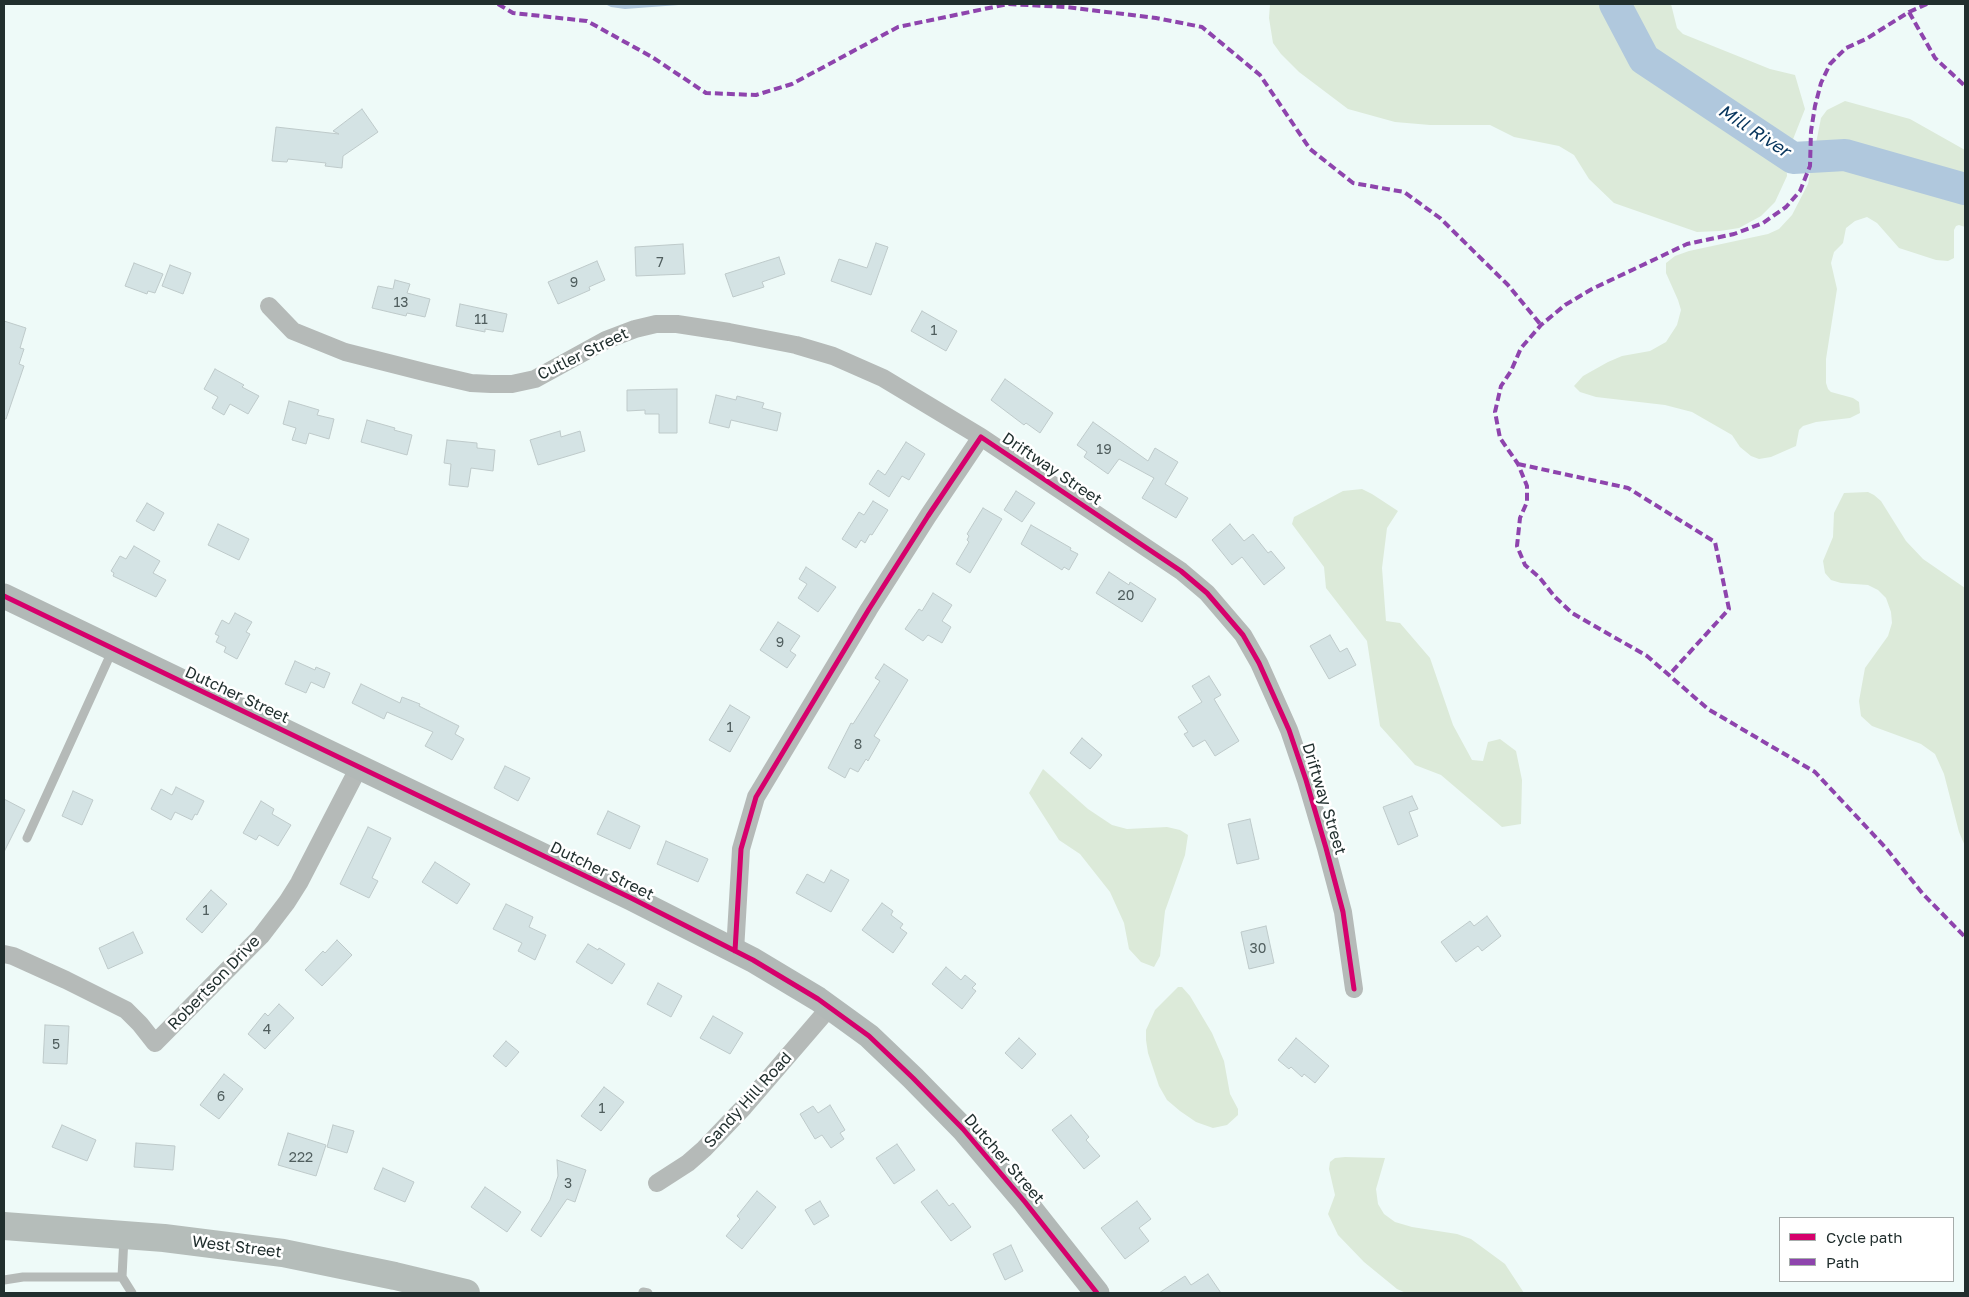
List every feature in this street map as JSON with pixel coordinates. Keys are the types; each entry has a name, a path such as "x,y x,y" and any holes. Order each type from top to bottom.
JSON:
{"main road":[{"name":"West Street","path":"4,1226 124,1235 283,1253 466,1293"}],"street":[{"name":"Cutler Street","path":"269,306 293,331 345,352 428,373 491,384 512,384 535,379 606,340 635,329 656,324 677,324 729,332 796,345 833,356 883,378 981,437"},
{"name":"Driftway Street","path":"735,951 740,849 756,797 869,609 981,437 1181,571 1207,593 1243,635 1259,664 1289,730 1306,780 1343,912 1354,989"},
{"name":"Dutcher Street","path":"4,596 735,951 830,1007 869,1036 963,1129 1026,1202 1097,1293"},
{"name":"Robertson Drive","path":"4,954 13,956 66,980 126,1010 155,1043 261,936 287,902 299,883 359,767"},
{"name":"Sandy Hill Road","path":"657,1183 688,1163 704,1149 744,1107 830,1007"}],"lane":[{"path":"27,838 113,649"},
{"path":"124,1235 122,1277 132,1293"},
{"path":"4,1280 23,1277 122,1277"}],"green space":[{"path":"1270,4 1671,4 1677,28 1683,34 1770,69 1795,75 1805,109 1786,157 1787,176 1775,202 1761,216 1739,228 1697,232 1614,203 1589,179 1574,155 1559,146 1514,137 1490,125 1430,125 1395,122 1348,109 1299,72 1281,54 1273,43 1269,18"},
{"path":"1845,101 1910,119 1965,150 1965,227 1959,225 1954,230 1954,258 1948,261 1936,260 1899,248 1877,223 1867,217 1855,221 1846,228 1843,243 1834,252 1831,263 1837,289 1826,359 1826,383 1831,392 1853,398 1859,402 1860,413 1850,418 1816,422 1803,426 1799,430 1796,446 1771,457 1759,459 1751,456 1740,447 1732,435 1692,412 1665,405 1596,397 1580,392 1574,386 1583,376 1622,356 1650,351 1666,342 1677,325 1681,310 1666,273 1666,263 1675,256 1689,251 1768,234 1779,229 1792,215 1808,184 1821,118 1827,110"},
{"path":"1362,489 1398,511 1387,528 1382,568 1386,621 1400,623 1430,658 1453,725 1472,760 1483,761 1488,742 1500,739 1516,751 1522,780 1521,824 1502,827 1441,775 1415,765 1380,726 1367,641 1326,588 1324,567 1292,524 1294,517 1343,491"},
{"path":"1868,492 1881,501 1906,541 1923,559 1965,588 1965,846 1959,832 1944,774 1935,754 1921,744 1872,726 1861,716 1859,701 1865,668 1888,636 1892,623 1891,612 1886,598 1878,590 1868,585 1841,583 1831,580 1825,573 1823,561 1833,537 1834,513 1844,493"},
{"path":"1043,769 1088,809 1112,825 1127,829 1167,827 1180,830 1188,835 1185,855 1165,911 1160,956 1154,967 1141,962 1129,949 1124,923 1110,892 1080,854 1059,840 1029,793"},
{"path":"1178,987 1182,987 1190,996 1212,1033 1224,1061 1230,1094 1238,1109 1238,1115 1227,1125 1213,1128 1196,1122 1167,1100 1159,1086 1148,1053 1146,1030 1155,1010"},
{"path":"1335,1158 1385,1158 1376,1189 1378,1204 1384,1214 1395,1222 1412,1227 1457,1234 1471,1239 1505,1264 1524,1293 1406,1293 1397,1289 1364,1262 1338,1235 1328,1214 1335,1195 1329,1169 1330,1162"}],"water":[{"path":"605,4 692,4 625,9"}],"building":[{"path":"362,109 378,132 343,156 342,168 325,166 326,163 288,159 287,162 272,161 276,127 339,134 333,131"},
{"path":"876,243 888,247 871,295 831,281 839,259 867,268"},
{"path":"683,244 685,274 636,276 635,247"},
{"path":"779,257 785,274 762,282 764,287 733,297 725,274"},
{"path":"597,261 605,280 589,287 590,290 558,304 548,282"},
{"path":"134,263 163,274 155,293 148,291 147,294 125,286"},
{"path":"170,265 191,273 183,294 162,286"},
{"path":"395,280 410,284 407,293 430,299 425,317 407,313 406,316 372,308 378,286 393,289"},
{"path":"460,304 507,314 503,332 485,329 485,332 456,326"},
{"path":"922,311 957,331 946,351 911,331"},
{"path":"4,321 26,328 20,348 24,349 19,364 24,366 6,419 4,419"},
{"path":"215,369 244,385 242,387 259,396 248,414 230,404 224,415 212,408 218,397 204,389"},
{"path":"1005,379 1053,413 1040,433 1026,423 1024,425 991,400"},
{"path":"677,389 677,433 659,433 659,414 645,414 645,410 627,411 627,390"},
{"path":"716,395 736,400 737,396 764,403 762,408 781,413 777,431 731,420 729,428 709,423"},
{"path":"289,401 319,410 317,415 334,419 329,439 309,433 306,444 292,440 296,428 283,424"},
{"path":"367,420 412,435 407,455 361,442"},
{"path":"1093,422 1148,461 1155,448 1178,462 1165,484 1188,498 1176,518 1142,498 1154,478 1119,459 1108,474 1084,457 1087,452 1077,445"},
{"path":"560,431 561,437 580,431 585,451 538,465 530,440"},
{"path":"447,440 477,443 477,448 495,450 493,471 471,468 468,487 449,485 451,464 444,463"},
{"path":"906,442 925,454 909,480 902,476 889,497 869,484 878,470 885,475"},
{"path":"1016,491 1035,503 1022,522 1004,510"},
{"path":"873,501 888,510 872,535 870,534 865,543 861,540 856,548 842,539 859,512 864,515"},
{"path":"147,503 164,513 154,531 136,521"},
{"path":"983,508 1002,519 970,573 956,564 969,542 967,534"},
{"path":"218,524 249,539 239,560 208,545"},
{"path":"1230,524 1244,541 1253,534 1268,553 1271,551 1285,568 1264,585 1242,557 1232,565 1212,540"},
{"path":"1031,525 1078,554 1069,570 1064,567 1062,570 1021,544"},
{"path":"134,546 160,561 153,573 166,580 156,597 113,576 114,573 111,571 120,556 126,559"},
{"path":"806,567 836,587 818,612 798,598 807,584 799,579"},
{"path":"1109,572 1129,585 1130,582 1156,599 1142,622 1096,593"},
{"path":"933,593 952,605 942,621 951,627 942,643 928,635 923,641 905,629 919,609 922,611"},
{"path":"235,613 252,622 246,632 250,634 237,659 224,652 226,647 216,642 219,636 215,634 222,620 229,624"},
{"path":"778,622 800,636 790,651 796,655 787,668 760,650"},
{"path":"1330,635 1340,652 1347,648 1356,665 1329,679 1310,646"},
{"path":"295,661 315,670 316,667 330,673 324,688 311,682 306,693 285,684"},
{"path":"884,664 908,680 874,736 880,740 868,761 866,759 858,772 850,768 845,778 828,768 851,723 853,724 880,681 875,678"},
{"path":"1209,676 1221,695 1214,699 1239,741 1215,756 1205,740 1193,747 1184,734 1188,732 1178,717 1202,702 1192,686"},
{"path":"361,684 400,703 402,697 420,704 419,706 459,726 455,734 464,739 452,760 425,746 433,732 387,712 384,719 352,703"},
{"path":"730,705 750,717 730,752 709,740"},
{"path":"1082,738 1102,755 1090,769 1070,753"},
{"path":"505,766 530,778 518,801 494,788"},
{"path":"176,787 204,801 197,815 195,814 192,820 175,812 171,820 151,809 161,789 172,795"},
{"path":"73,791 93,800 82,825 62,816"},
{"path":"1412,796 1418,809 1409,812 1418,836 1398,845 1383,807"},
{"path":"4,799 25,810 4,852"},
{"path":"261,801 274,809 272,814 291,825 278,846 259,835 256,840 243,833"},
{"path":"608,811 640,826 630,849 597,834"},
{"path":"1250,819 1259,859 1237,864 1228,824"},
{"path":"368,827 391,838 372,878 378,881 369,898 340,884"},
{"path":"666,841 708,859 698,882 657,864"},
{"path":"435,862 470,884 457,904 422,882"},
{"path":"831,870 849,880 831,912 796,893 807,874 824,883"},
{"path":"211,890 227,904 202,933 186,919"},
{"path":"882,903 893,911 891,915 903,924 900,928 907,933 893,953 862,930"},
{"path":"506,904 533,917 529,927 546,935 535,960 518,951 522,943 493,929"},
{"path":"1487,916 1501,936 1482,951 1478,946 1456,962 1441,942 1470,921 1474,926"},
{"path":"1266,926 1274,963 1249,969 1241,932"},
{"path":"133,932 143,953 108,969 99,948"},
{"path":"337,940 352,955 322,986 305,970 323,951 325,953"},
{"path":"588,944 598,950 599,948 625,964 612,984 576,962"},
{"path":"946,967 961,980 965,975 976,984 972,988 976,991 962,1009 932,984"},
{"path":"658,983 682,996 671,1017 647,1004"},
{"path":"279,1004 294,1018 265,1049 248,1034 265,1013 268,1016"},
{"path":"713,1016 743,1033 730,1054 700,1038"},
{"path":"45,1025 69,1026 67,1064 43,1063"},
{"path":"1019,1038 1036,1054 1022,1069 1005,1053"},
{"path":"1296,1038 1329,1066 1315,1083 1304,1074 1302,1077 1291,1067 1289,1069 1278,1060"},
{"path":"506,1041 519,1052 506,1067 493,1056"},
{"path":"224,1074 243,1089 219,1119 200,1105"},
{"path":"604,1087 624,1102 601,1131 581,1116"},
{"path":"830,1105 845,1130 840,1133 844,1139 831,1148 822,1135 815,1139 800,1114 813,1106 818,1113"},
{"path":"1071,1115 1089,1137 1086,1140 1100,1156 1084,1169 1052,1130"},
{"path":"62,1125 96,1140 87,1161 52,1147"},
{"path":"333,1125 354,1131 347,1153 327,1147"},
{"path":"288,1133 326,1145 316,1176 278,1165"},
{"path":"136,1143 175,1146 173,1170 134,1167"},
{"path":"897,1144 915,1170 894,1184 876,1158"},
{"path":"557,1160 586,1170 575,1202 567,1199 541,1237 531,1230 550,1200 558,1176"},
{"path":"383,1168 414,1182 405,1202 374,1189"},
{"path":"485,1187 521,1212 507,1232 471,1207"},
{"path":"937,1190 949,1206 953,1203 971,1227 951,1241 921,1202"},
{"path":"757,1191 776,1207 742,1249 726,1236 740,1219 737,1216"},
{"path":"820,1201 829,1216 814,1225 805,1210"},
{"path":"1137,1201 1151,1219 1139,1228 1149,1241 1125,1259 1101,1228"},
{"path":"1011,1245 1023,1271 1005,1280 993,1254"},
{"path":"1208,1274 1221,1293 1159,1293 1185,1276 1191,1285"}],"waterway":[{"name":"Mill River","path":"1615,4 1644,59 1793,158 1845,155 1965,189"}],"marked path":[{"path":"498,4 513,13 587,21 652,57 706,93 756,95 792,84 898,27 1008,4 1066,7 1156,18 1202,27 1260,75 1310,149 1353,183 1404,192 1440,218 1508,285 1541,325"},
{"path":"1927,4 1909,12 1866,39 1846,48 1830,64 1821,83 1815,106 1811,131 1810,166 1800,191 1786,207 1763,223 1734,234 1687,244 1592,289 1565,305 1541,325 1521,348 1511,371 1501,386 1495,412 1500,438 1518,464 1527,486 1527,502 1520,518 1517,546 1525,565 1539,577 1555,597 1572,613 1647,656 1708,709 1815,772 1885,847 1923,894 1965,937"},
{"path":"1909,12 1935,58 1965,86"},
{"path":"1518,464 1628,488 1715,542 1729,609 1669,675"}],"cycle path":[{"path":"735,951 741,849 756,797 869,609 981,437 1181,571 1207,593 1243,635 1259,663 1289,730 1306,780 1343,912 1354,989"},
{"path":"4,596 631,898 753,960 818,999 869,1036 963,1129 1025,1202 1097,1293"}]}
